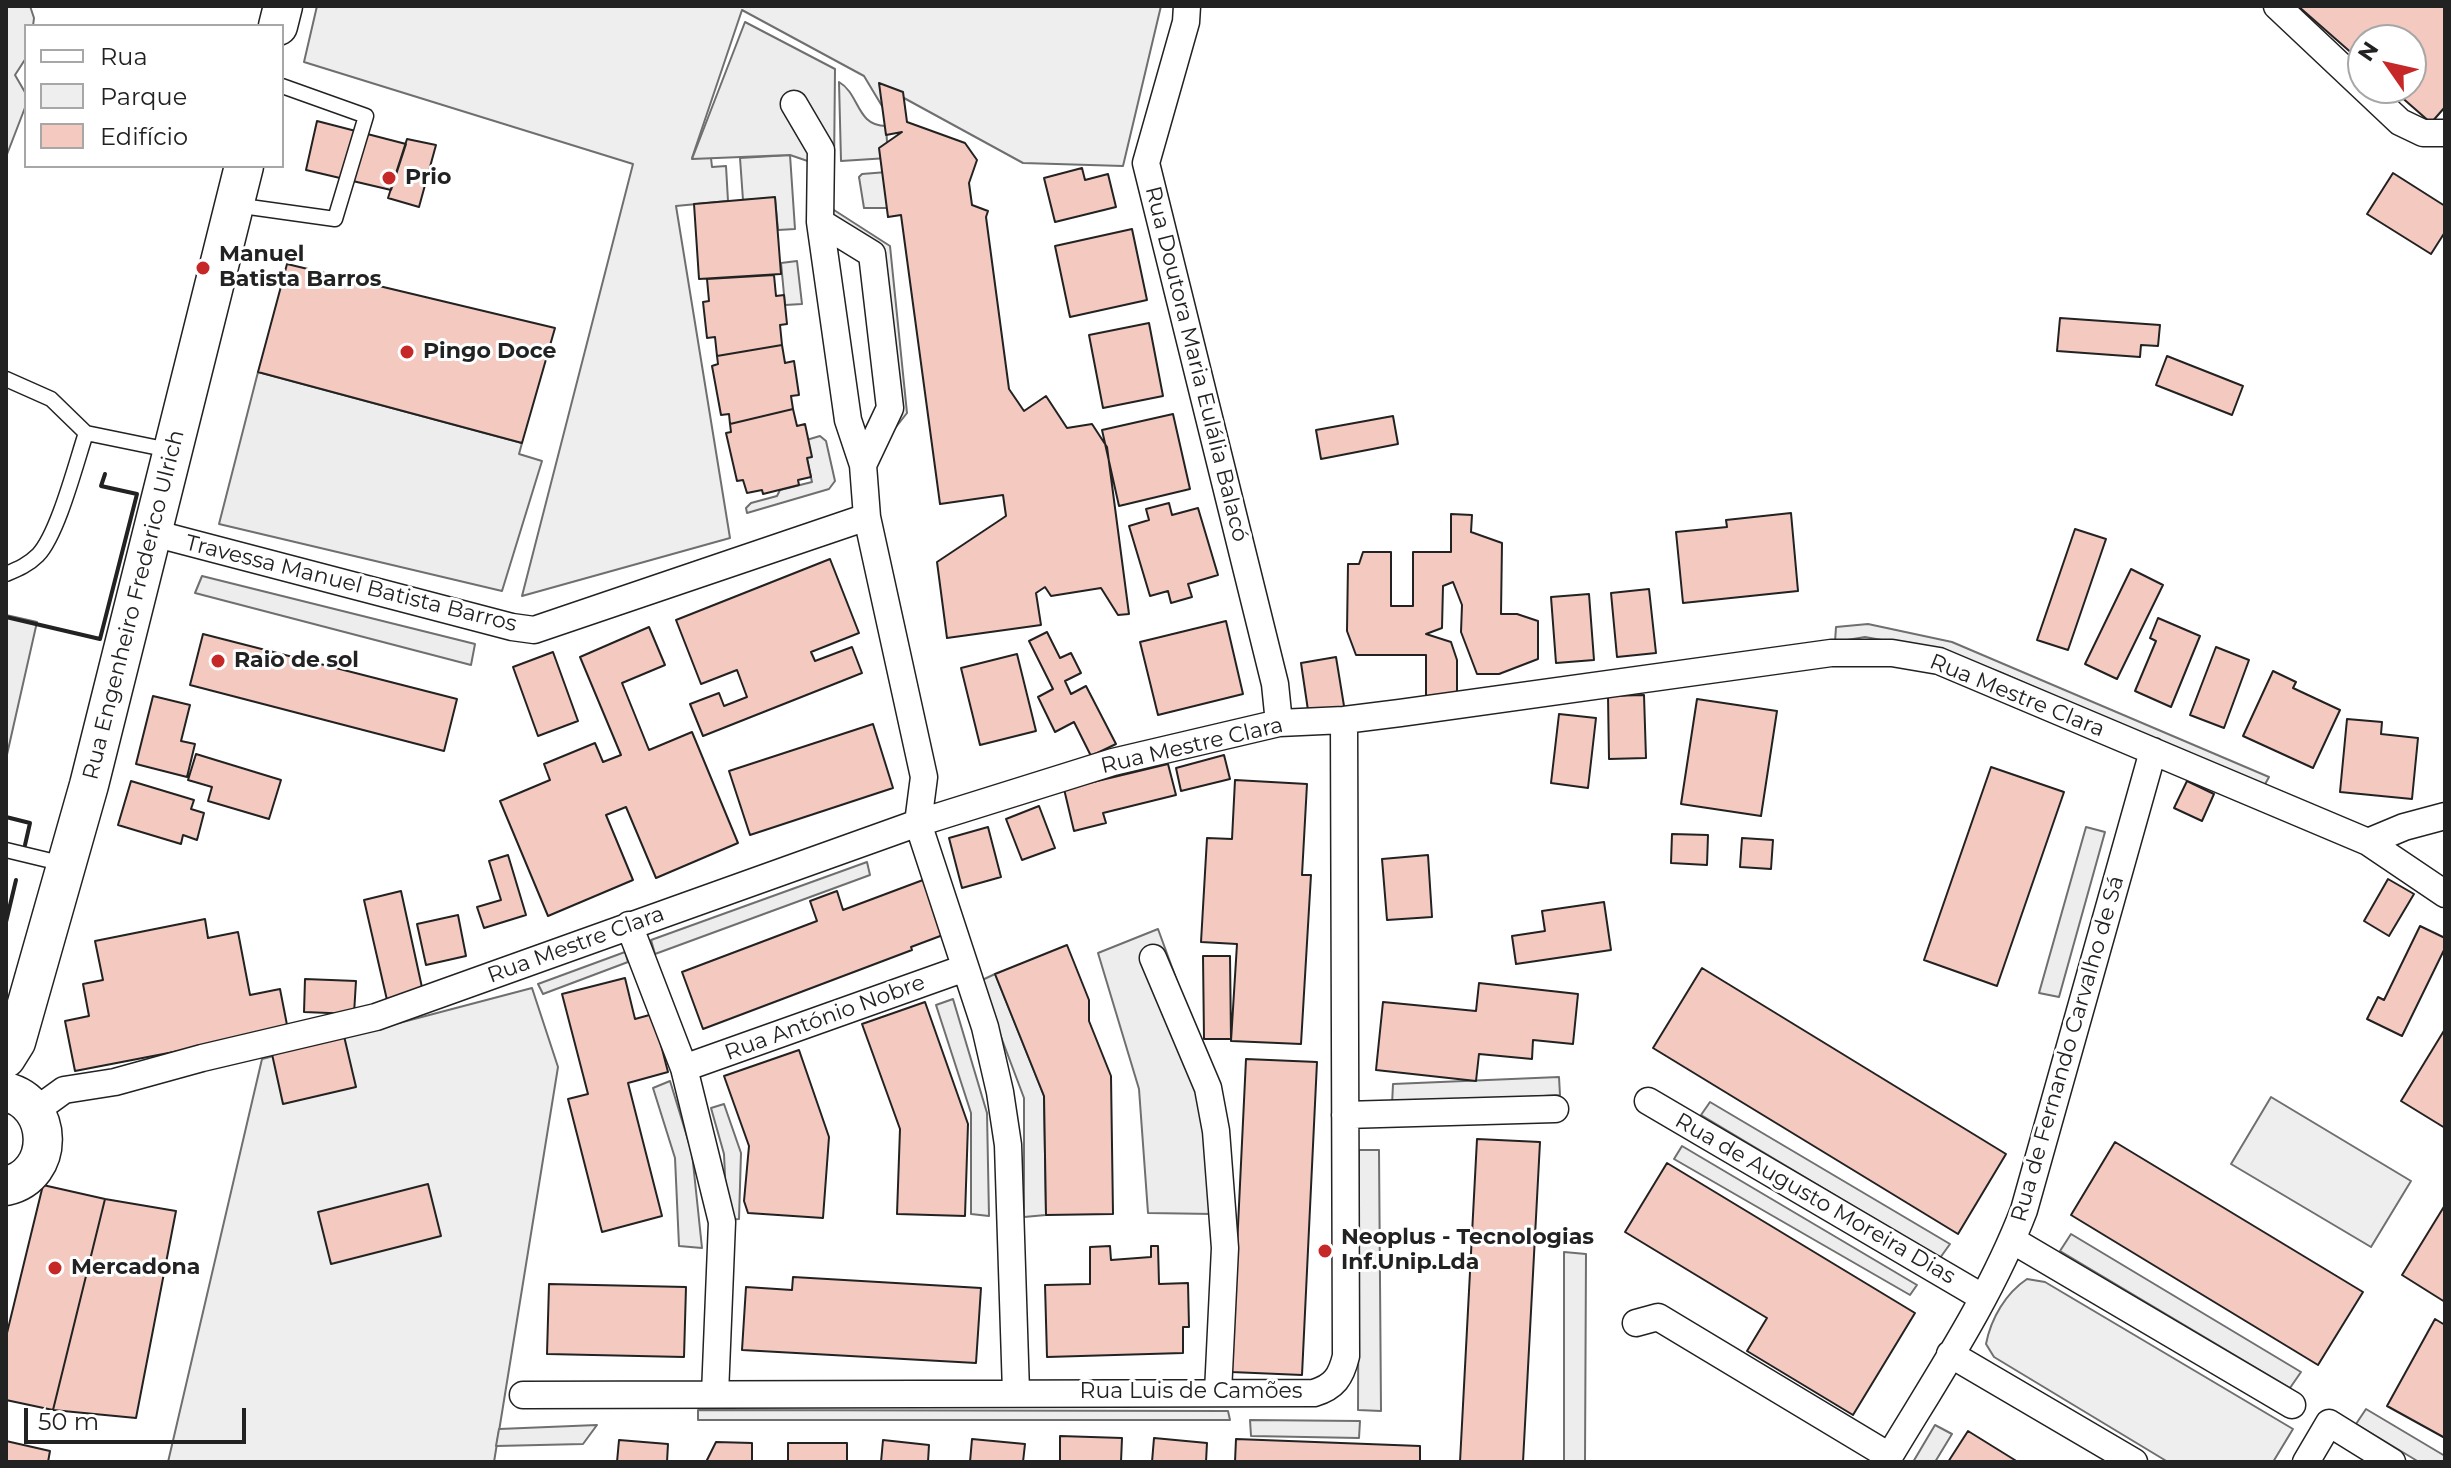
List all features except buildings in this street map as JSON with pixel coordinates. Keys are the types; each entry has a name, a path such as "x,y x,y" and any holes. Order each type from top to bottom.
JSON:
{"main road":[{"name":"Rua Engenheiro Frederico Ulrich","path":"6,1186 25,1178 42,1153 42,1124 22,1101 11,1050 68,865 243,168"}],"street":[{"name":"Rua Doutora Maria Eulália Balacó","path":"1187,6 1186,22 1169,88 1146,163 1275,684 1279,723"},
{"path":"2277,6 2400,122 2423,133 2445,133"},
{"path":"794,104 821,150 820,222 848,420 863,465 867,517 924,777 918,823 985,1027 1000,1092 1008,1145 1016,1392"},
{"path":"820,222 872,254 890,408 863,465"},
{"name":"Travessa Manuel Batista Barros","path":"153,533 512,627 534,630 867,517"},
{"name":"Rua Mestre Clara","path":"22,1101 115,1082 376,1017 918,823 1113,762 1279,723 1344,720 1831,653 1892,653 1939,661 2368,842 2445,894"},
{"name":"Rua Luis de Camões","path":"523,1395 1314,1393 1327,1389 1337,1381 1346,1356 1344,720"},
{"name":"Rua de Fernando Carvalho de Sá","path":"1888,1459 1982,1297 2024,1210 2153,751"},
{"path":"2368,842 2404,827 2445,816"},
{"path":"629,925 684,1068 722,1222 715,1394"},
{"path":"1153,958 1208,1088 1216,1131 1225,1248 1218,1392"},
{"name":"Rua António Nobre","path":"684,1068 965,968"},
{"name":"Rua de Augusto Moreira Dias","path":"1648,1101 1982,1297"},
{"path":"1345,1115 1555,1109"},
{"path":"2012,1240 2292,1405"},
{"path":"1636,1323 1658,1317 1888,1459"},
{"path":"1950,1354 2134,1462"},
{"path":"2306,1462 2329,1423 2392,1462"}],"lane":[{"path":"234,205 335,219 366,116 284,87"},
{"path":"6,379 51,399 86,433 174,451"},
{"path":"6,574 24,567 40,552 65,499 86,433"},
{"path":"6,850 68,865"}],"green space":[{"path":"6,6 30,6 33,24 24,24 24,61 15,75 24,91 24,110 6,157"},
{"path":"317,6 1161,6 1123,166 1023,163 882,86 884,107 864,76 742,10 692,158 711,158 712,167 726,166 728,201 676,206 730,538 522,596 633,164 304,62"},
{"path":"839,82 846,87 869,121 886,126 888,158 841,161"},
{"path":"790,155 795,229 778,230 775,198 743,200 740,158"},
{"path":"887,172 890,208 864,208 859,177 862,174"},
{"path":"797,261 802,304 785,305 781,263"},
{"path":"820,436 826,441 835,481 829,489 747,513 746,508 751,503 777,496 780,490 812,482 803,441"},
{"path":"532,988 558,1067 494,1462 168,1462 262,1059"},
{"path":"2271,1097 2411,1181 2371,1247 2231,1164"},
{"path":"2027,1279 2045,1282 2293,1429 2273,1462 2168,1462 1994,1357 1986,1344 1992,1325 2006,1299"}],"shaded area":[{"path":"745,22 835,69 834,170 790,155 692,159"},
{"path":"834,210 890,246 907,413 874,455 894,413 878,255 827,220"},
{"path":"258,372 522,443 519,454 542,461 502,591 219,524"},
{"path":"202,576 475,644 471,665 195,593"},
{"path":"6,615 37,622 6,759"},
{"path":"1868,624 1952,642 2269,777 2263,788 1948,652 1865,637 1835,642 1836,627"},
{"path":"2086,827 2105,832 2059,997 2039,993"},
{"path":"867,862 870,875 655,954 651,940"},
{"path":"1158,929 1221,1101 1213,1214 1148,1213 1139,1089 1098,953"},
{"path":"625,952 628,962 543,994 538,984"},
{"path":"995,974 1044,1096 1046,1215 1024,1217 1024,1098 980,981"},
{"path":"953,999 987,1113 989,1216 971,1214 971,1113 936,1005"},
{"path":"1559,1077 1560,1095 1392,1105 1393,1084"},
{"path":"670,1081 692,1153 702,1248 679,1246 675,1158 653,1088"},
{"path":"1710,1102 1950,1244 1940,1258 1701,1115"},
{"path":"724,1104 741,1153 739,1219 727,1220 724,1154 711,1108"},
{"path":"1682,1146 1917,1285 1910,1295 1674,1159"},
{"path":"1359,1150 1379,1150 1381,1411 1358,1410"},
{"path":"2071,1234 2301,1372 2290,1388 2060,1251"},
{"path":"1564,1252 1586,1254 1585,1462 1564,1462"},
{"path":"2366,1409 2445,1456 2445,1462 2419,1462 2356,1424"},
{"path":"698,1410 1228,1411 1230,1420 698,1420"},
{"path":"1250,1420 1360,1421 1359,1438 1251,1436"},
{"path":"597,1425 583,1444 496,1446 499,1429"},
{"path":"1935,1425 1952,1434 1935,1462 1913,1462"}],"wall":[{"path":"6,617 100,639 137,494 101,486 105,474"},
{"path":"6,817 30,823 25,845"},
{"path":"6,922 16,880"}],"place":[{"name":"Prio","path":"389,178"},
{"name":"Manuel Batista Barros","path":"203,268"},
{"name":"Pingo Doce","path":"407,352"},
{"name":"Raio de sol","path":"218,661"},
{"name":"Neoplus - Tecnologias Inf.Unip.Lda","path":"1325,1251"},
{"name":"Mercadona","path":"55,1268"}]}
